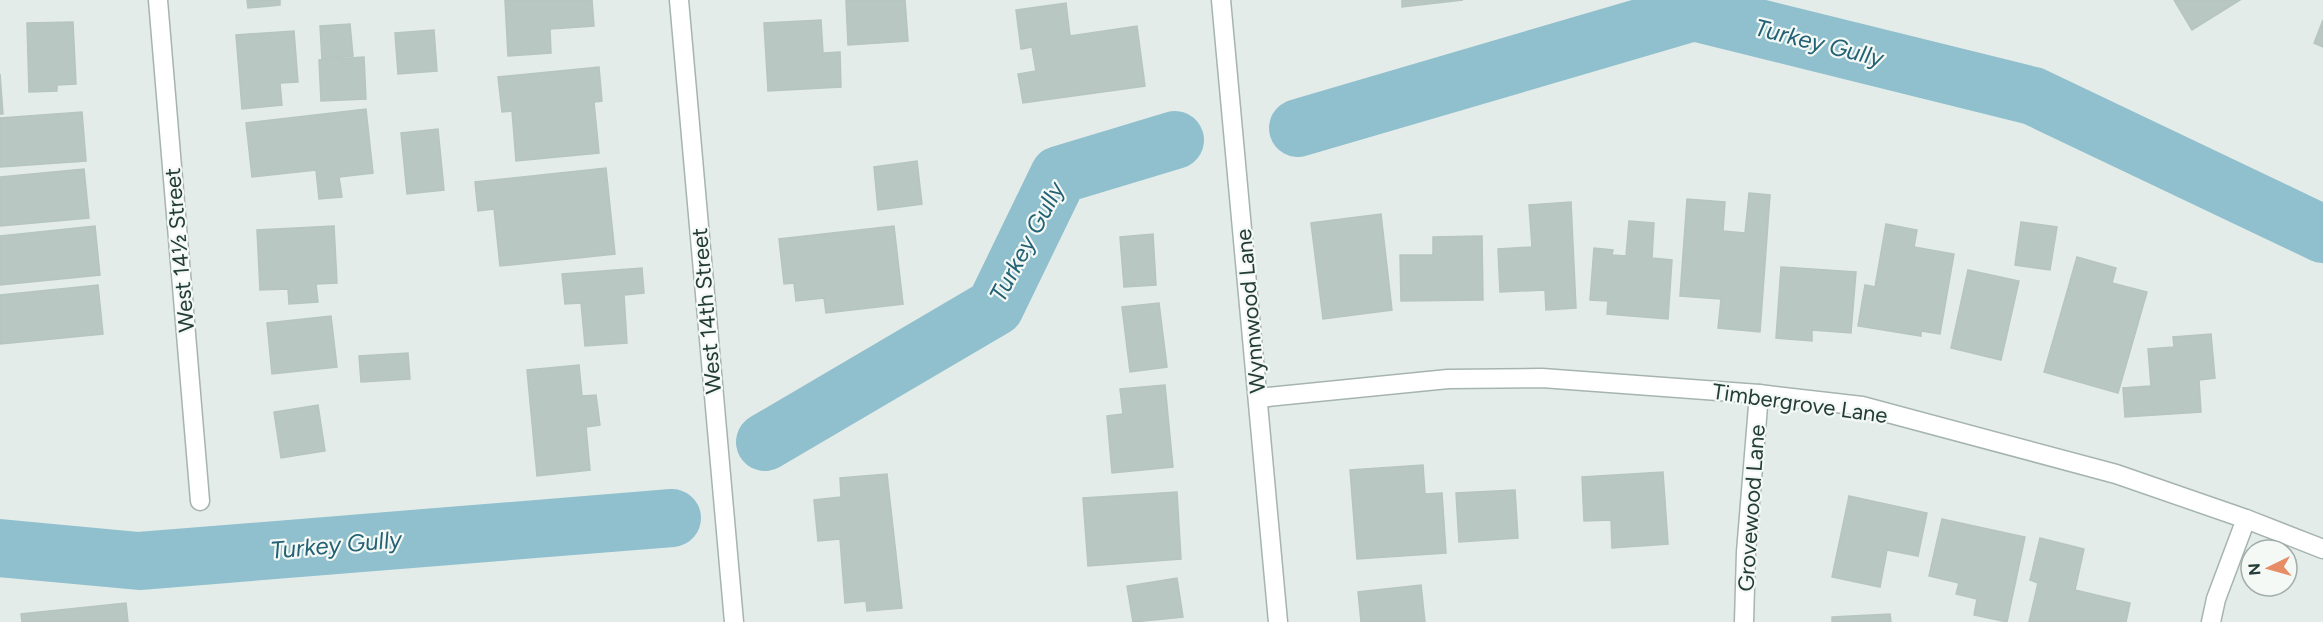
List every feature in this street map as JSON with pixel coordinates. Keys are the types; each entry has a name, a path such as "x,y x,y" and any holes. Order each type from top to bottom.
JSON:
{"street":[{"name":"West 14½ Street","path":"158,0 200,501"},
{"name":"West 14th Street","path":"679,0 734,622"},
{"name":"Wynnwood Lane","path":"1221,0 1278,622"},
{"name":"Timbergrove Lane","path":"1258,398 1448,379 1542,378 1758,394 1862,406 2116,474 2246,519 2323,549"},
{"name":"Grovewood Lane","path":"1744,622 1746,552 1758,394"},
{"path":"2211,622 2216,599 2246,519"}],"building":[{"path":"247,0 280,0 280,5 248,8"},
{"path":"505,0 592,0 594,26 550,29 551,53 508,56"},
{"path":"846,0 905,0 908,41 848,45"},
{"path":"1402,0 1463,0 1402,7"},
{"path":"2174,0 2240,0 2192,30"},
{"path":"1066,3 1070,36 1137,26 1145,86 1023,103 1018,74 1036,71 1032,47 1021,49 1016,10"},
{"path":"821,20 823,53 840,52 841,87 768,91 764,23"},
{"path":"2323,20 2323,47 2314,43"},
{"path":"73,22 76,84 57,85 57,91 29,92 27,23"},
{"path":"350,24 353,56 322,59 320,26"},
{"path":"434,30 437,71 398,74 395,33"},
{"path":"294,31 298,82 280,83 282,105 242,109 236,35"},
{"path":"364,57 366,99 321,101 319,60"},
{"path":"599,67 602,101 594,102 599,153 516,161 512,111 502,112 498,77"},
{"path":"0,74 3,114 0,114"},
{"path":"366,109 373,173 339,177 342,197 319,199 316,170 252,177 246,123"},
{"path":"82,112 86,161 0,167 0,118"},
{"path":"438,129 444,190 407,194 401,133"},
{"path":"917,161 922,204 878,210 874,167"},
{"path":"606,168 615,254 500,266 494,209 478,211 475,182"},
{"path":"84,169 89,218 0,226 0,177"},
{"path":"1749,193 1770,195 1760,332 1718,328 1721,299 1680,296 1687,199 1725,202 1723,231 1745,233"},
{"path":"1571,202 1576,308 1546,310 1545,290 1500,292 1498,249 1532,247 1529,205"},
{"path":"1381,214 1392,310 1323,319 1311,223"},
{"path":"1629,221 1654,223 1652,258 1672,260 1668,319 1607,314 1608,301 1590,300 1594,248 1613,250 1612,255 1626,256"},
{"path":"2021,222 2057,227 2050,270 2015,265"},
{"path":"1886,224 1917,230 1914,247 1954,254 1940,334 1921,331 1921,336 1858,326 1865,285 1875,287"},
{"path":"95,226 100,275 0,285 0,236"},
{"path":"334,226 337,283 316,284 318,302 289,304 288,289 260,290 257,230"},
{"path":"894,226 903,304 826,313 824,298 796,301 794,283 784,284 779,239"},
{"path":"1153,234 1156,285 1124,287 1120,237"},
{"path":"1482,236 1483,300 1401,301 1400,255 1433,255 1433,237"},
{"path":"2077,257 2116,268 2112,283 2147,292 2118,393 2044,372"},
{"path":"1781,267 1856,272 1851,333 1812,330 1812,341 1776,338"},
{"path":"642,268 644,293 624,295 627,343 585,346 581,303 565,304 562,274"},
{"path":"1968,270 2019,281 2001,360 1951,348"},
{"path":"98,285 103,334 0,344 0,295"},
{"path":"1159,303 1167,367 1130,372 1122,307"},
{"path":"331,316 337,367 272,374 267,323"},
{"path":"2211,334 2215,378 2199,380 2201,412 2125,417 2123,388 2151,386 2148,349 2174,347 2173,337"},
{"path":"408,353 410,379 361,382 359,356"},
{"path":"579,365 582,396 596,395 600,425 586,427 590,470 537,476 527,370"},
{"path":"1165,385 1173,467 1112,473 1107,416 1123,414 1120,389"},
{"path":"318,405 325,451 281,458 274,412"},
{"path":"1423,465 1425,494 1442,493 1446,553 1357,559 1350,470"},
{"path":"1663,472 1668,544 1612,548 1611,520 1584,521 1582,477"},
{"path":"887,474 902,608 867,611 866,601 845,603 840,539 818,541 814,500 841,497 840,478"},
{"path":"1515,490 1518,538 1459,542 1456,493"},
{"path":"1177,492 1181,559 1088,566 1083,498"},
{"path":"1849,496 1927,513 1918,556 1887,550 1880,587 1832,577"},
{"path":"1942,519 2025,537 2007,622 1974,615 1977,599 1956,594 1959,583 1929,576"},
{"path":"2040,538 2084,549 2075,590 2130,603 2126,622 2029,622 2038,583 2030,580"},
{"path":"1177,578 1183,617 1133,622 1127,586"},
{"path":"1421,585 1425,622 1361,622 1358,592"},
{"path":"126,603 128,622 22,622 21,614"},
{"path":"1890,614 1891,622 1832,622 1832,617"}],"waterway":[{"name":"Turkey Gully","path":"1298,128 1694,12 2033,96 2323,234"},
{"name":"Turkey Gully","path":"765,442 995,307 1059,175 1175,140"},
{"name":"Turkey Gully","path":"0,548 139,561 672,518"}]}
